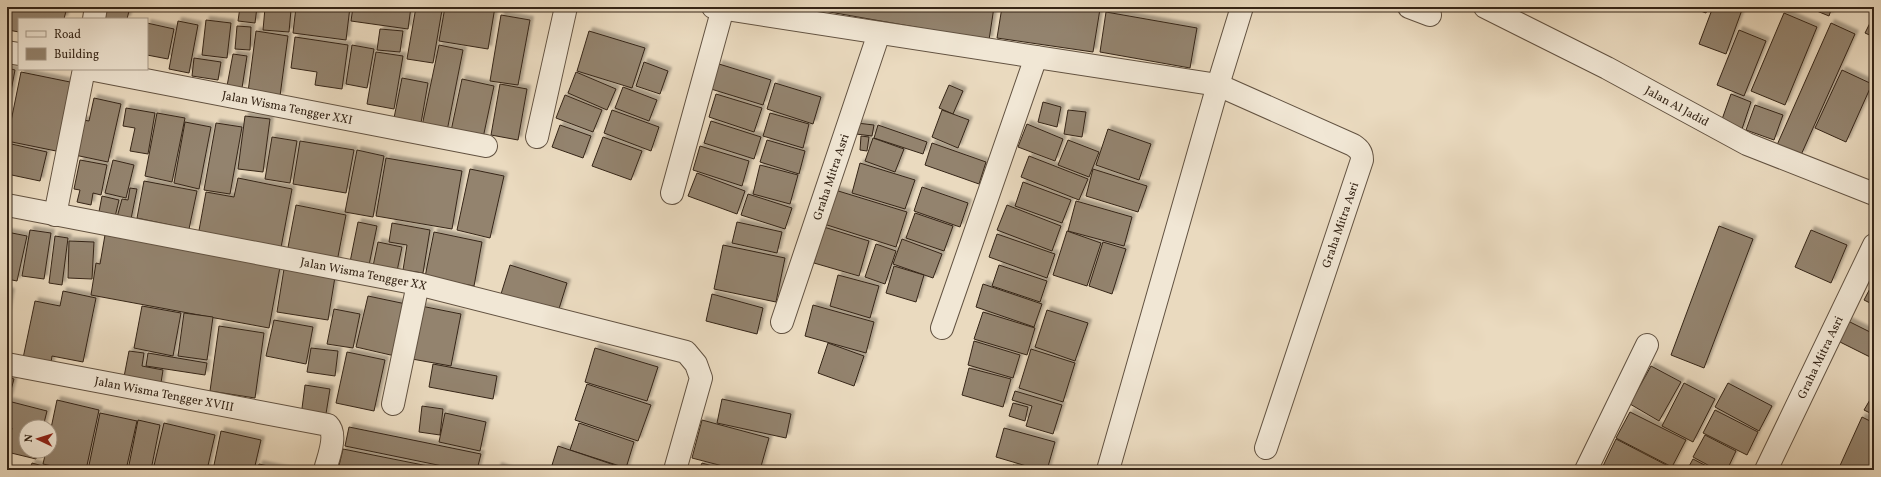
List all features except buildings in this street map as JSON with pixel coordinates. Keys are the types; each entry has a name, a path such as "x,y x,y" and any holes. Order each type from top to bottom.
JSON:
{"street":[{"path":"94,18 96,7"},
{"path":"537,137 566,7"},
{"path":"1108,470 1218,85 1242,7"},
{"path":"1410,7 1430,15"},
{"name":"Jalan Al Jadid","path":"1485,7 1607,68 1747,144 1874,194"},
{"name":"Graha Mitra Asri","path":"672,193 718,8 1218,85 1352,145 1362,154 1362,160 1266,448"},
{"name":"Graha Mitra Asri","path":"782,322 880,32"},
{"path":"7,52 18,54"},
{"path":"942,328 1036,57"},
{"path":"55,215 84,70"},
{"name":"Jalan Wisma Tengger XXI","path":"94,70 486,146"},
{"name":"Jalan Wisma Tengger XX","path":"7,205 418,284 686,352 696,364 701,378 675,470"},
{"name":"Graha Mitra Asri","path":"1766,470 1874,245"},
{"path":"393,404 418,284"},
{"path":"1586,470 1647,345"},
{"name":"Jalan Wisma Tengger XVIII","path":"7,364 322,423 331,428 333,436 325,470"}]}
